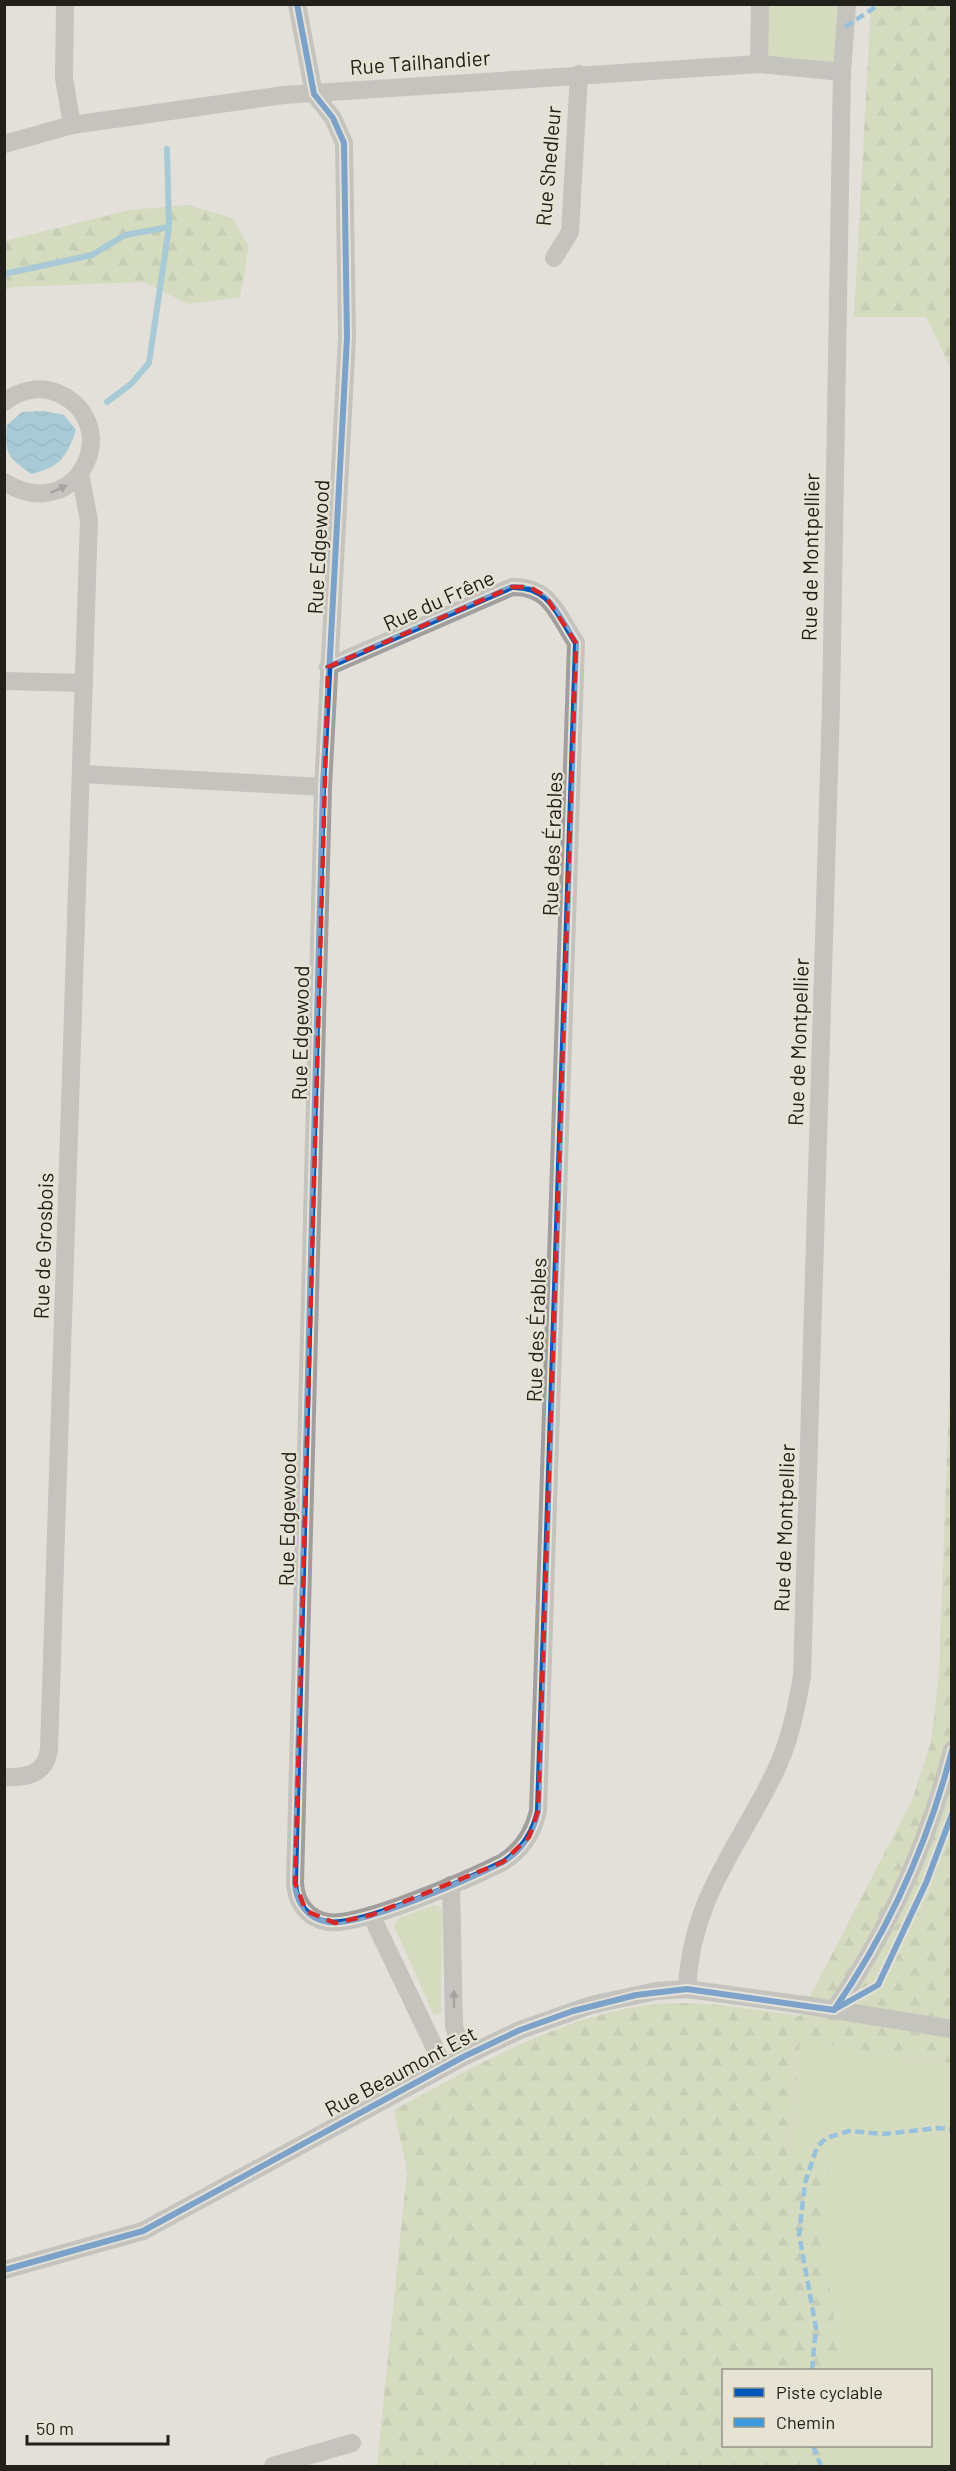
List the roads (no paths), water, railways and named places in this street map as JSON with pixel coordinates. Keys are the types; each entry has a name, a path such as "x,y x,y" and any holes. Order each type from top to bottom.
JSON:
{"street":[{"path":"64,4 64,78 72,125"},
{"path":"297,4 314,94"},
{"path":"759,64 760,4"},
{"name":"Rue de Montpellier","path":"687,1989 690,1947 702,1909 720,1868 776,1770 793,1728 802,1676 831,704 842,72 848,4"},
{"name":"Rue Tailhandier","path":"4,144 72,125 284,94 314,94 579,74 759,64 842,72"},
{"name":"Rue Shedleur","path":"554,258 570,232 579,74"},
{"name":"Rue Edgewood","path":"314,94 333,118 344,143 347,337 323,787 295,1883 303,1907 317,1918 335,1923 371,1915"},
{"path":"4,402 28,390 46,390 64,395 78,407 88,422 92,440 89,459 80,474 66,487 51,493 35,494 19,490 4,482"},
{"name":"Rue de Grosbois","path":"4,1777 25,1778 35,1773 46,1761 49,1750 89,520 80,474"},
{"name":"Rue du Frêne","path":"328,667 512,587 530,587 546,597 576,643"},
{"name":"Rue des Érables","path":"371,1915 451,1885 511,1857 529,1837 538,1811 576,643"},
{"path":"4,681 84,683"},
{"path":"82,774 323,787"},
{"path":"834,2010 870,1953 907,1883 936,1810 951,1750"},
{"path":"451,1885 454,2026 463,2057"},
{"path":"371,1915 444,2067"},
{"name":"Rue Beaumont Est","path":"4,2270 143,2231 463,2057 520,2030 591,2005 656,1991 687,1989 951,2029"},
{"path":"273,2466 352,2443"}],"water":[{"path":"44,411 64,415 76,430 61,460 49,468 31,474 9,454 6,442 7,425 22,412"}],"waterway":[{"path":"4,274 92,255 125,235 169,227 167,149"},
{"path":"107,402 131,384 149,363 169,227"}]}
